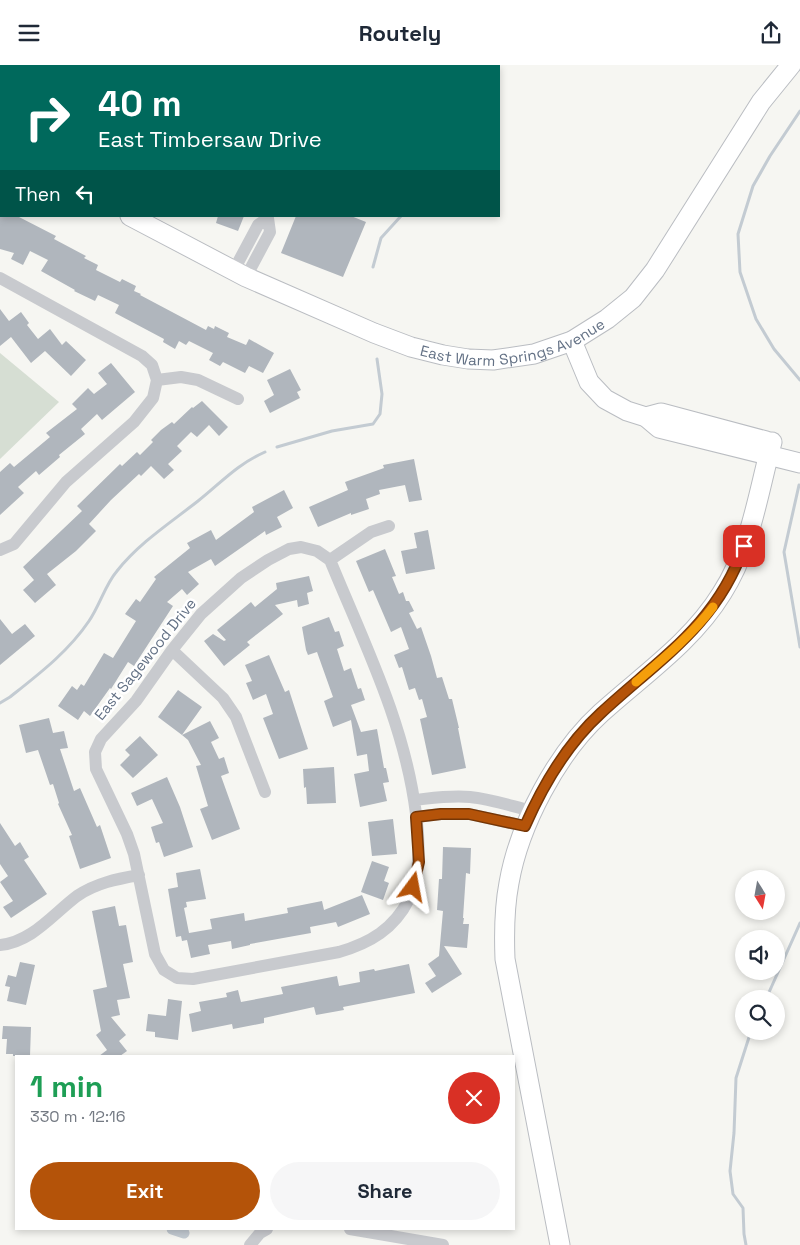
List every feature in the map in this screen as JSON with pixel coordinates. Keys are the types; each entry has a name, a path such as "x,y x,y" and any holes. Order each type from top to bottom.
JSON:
{"street":[{"name":"East Warm Springs Avenue","path":"132,217 240,273 411,347 442,355 493,360 534,354 572,341 607,319 632,297 655,270 761,102 791,65"},
{"path":"240,273 270,232 268,217"},
{"path":"0,278 142,356 152,365 157,381 154,398 134,422 66,482 14,544 0,550"},
{"path":"572,341 589,382 605,399 627,411 646,417 659,428 770,449 800,450"},
{"path":"157,381 181,377 198,380 238,399"},
{"path":"770,449 800,463"},
{"path":"560,1245 504,959 504,933 509,881 528,819 558,765 574,742 600,714 682,643 703,620 723,593 739,561 747,539 770,449"},
{"path":"0,945 20,940 31,934 92,887 139,875 154,954 164,970 176,978 193,979 339,952 373,939 394,921 409,899 417,876 419,862 414,800 406,759 382,686 330,560 371,532 389,526"},
{"name":"East Sagewood Drive","path":"139,875 127,834 96,769 95,752 101,739 136,701 191,626 217,599 242,578 268,560 289,549 301,547 317,551 330,560"},
{"path":"172,650 223,698 236,717 265,792"},
{"path":"414,800 469,796 485,799 528,819"},
{"path":"416,817 441,814 469,814 528,819"},
{"path":"250,1245 264,1230"},
{"path":"356,1230 443,1245"}],"shaded area":[{"path":"0,353 59,402 0,459"}],"building":[{"path":"0,217 19,217 56,236 54,239 86,256 84,258 98,265 96,270 120,282 122,279 136,286 134,291 140,295 206,330 208,326 214,329 215,326 229,333 227,337 246,345 249,339 274,353 263,373 249,366 245,373 223,362 220,366 209,360 213,353 189,341 186,345 179,341 175,349 163,342 164,339 115,313 119,305 98,295 95,301 41,271 48,260 30,251 23,265 11,259 14,253 0,249"},
{"path":"218,217 244,217 238,231 216,223"},
{"path":"296,217 354,217 366,222 343,277 281,253"},
{"path":"0,309 9,321 21,312 29,323 27,325 38,339 50,329 62,345 66,341 86,360 71,376 45,351 31,363 11,337 0,346"},
{"path":"111,363 135,392 102,420 97,414 81,429 85,434 59,455 60,457 39,475 36,471 18,487 24,493 0,515 0,472 10,463 14,467 50,437 46,433 77,409 72,404 88,388 94,394 107,384 98,373"},
{"path":"290,369 301,390 297,392 300,398 270,413 264,401 274,395 267,380"},
{"path":"202,401 228,427 219,436 209,425 197,437 191,432 177,446 182,451 168,464 174,470 164,479 151,466 141,476 139,474 89,524 96,531 76,551 47,574 56,585 35,603 23,590 34,580 23,567 82,511 77,506 120,464 122,466 137,452 140,455 153,442 151,440 161,430 172,422 174,424 192,407"},
{"path":"414,459 422,500 409,502 405,485 379,490 380,494 366,499 369,509 351,515 351,513 318,527 309,507 348,490 345,482 384,468 383,465"},
{"path":"284,490 293,508 277,517 282,527 266,535 265,531 215,566 211,559 188,572 199,584 187,595 182,589 167,602 173,606 134,666 128,662 111,689 90,716 84,711 78,720 58,706 72,686 77,690 81,684 84,686 104,653 113,658 136,621 125,614 136,599 140,602 156,579 154,577 190,548 187,543 211,530 216,540 254,512 252,507"},
{"path":"428,530 435,569 406,574 401,551 417,548 414,533"},
{"path":"385,549 396,576 392,577 399,594 403,592 406,601 409,601 414,611 409,613 417,629 421,627 437,678 442,677 449,699 452,699 466,768 432,775 420,719 427,717 422,699 419,700 415,688 409,690 402,667 399,668 394,655 409,649 401,627 391,632 373,590 369,592 356,561"},
{"path":"309,576 313,591 307,593 309,604 298,607 297,600 275,605 283,614 247,642 250,645 224,666 204,641 213,634 224,641 226,640 217,630 251,602 255,607 277,589 276,583"},
{"path":"329,617 335,632 339,631 344,646 337,649 344,671 351,668 358,689 361,688 365,700 351,705 361,732 377,729 384,768 386,768 389,782 383,783 387,801 360,807 354,774 369,771 367,754 357,756 351,720 333,727 324,701 333,697 317,652 308,655 306,650 302,627"},
{"path":"0,619 12,634 25,624 35,636 0,665"},
{"path":"269,655 285,692 289,690 308,749 279,759 263,718 273,714 266,694 253,700 246,683 252,681 245,665"},
{"path":"178,690 202,707 182,735 158,717"},
{"path":"49,718 53,733 64,731 68,748 60,749 74,791 80,788 97,827 100,825 111,858 80,869 69,836 72,835 58,804 53,784 50,785 38,750 26,753 19,725"},
{"path":"210,721 219,738 211,742 219,759 224,757 229,773 221,776 240,829 212,840 200,809 208,806 196,766 201,765 188,740 182,735"},
{"path":"140,736 158,755 133,778 120,765 130,755 125,750"},
{"path":"334,767 336,803 307,804 303,769"},
{"path":"167,777 180,807 193,847 164,857 159,842 156,843 151,827 163,823 152,799 137,806 131,793"},
{"path":"393,819 397,854 372,856 368,822"},
{"path":"0,823 15,846 20,842 29,857 24,860 47,894 11,918 3,907 13,901 0,882 8,876 0,864"},
{"path":"443,847 471,848 470,874 466,873 463,918 463,924 469,924 467,948 444,946 462,974 432,993 425,983 436,976 428,964 439,956 443,911 437,910 439,879 442,879"},
{"path":"372,861 389,867 384,881 389,883 383,900 361,892"},
{"path":"200,869 206,899 186,902 187,907 184,908 189,933 212,929 210,919 244,913 245,921 288,913 287,908 322,901 324,910 362,895 370,914 338,927 336,922 310,927 311,933 232,949 231,941 208,945 210,954 191,958 187,940 182,941 181,936 176,937 168,889 178,887 176,873"},
{"path":"115,906 119,926 126,925 133,962 123,964 130,998 117,1000 120,1015 111,1017 126,1035 119,1041 127,1051 121,1055 100,1055 107,1050 96,1035 101,1031 93,990 107,987 92,911"},
{"path":"20,962 35,965 26,1005 7,1001 10,987 5,986 8,975 16,977"},
{"path":"409,964 415,993 343,1007 344,1010 316,1015 314,1007 264,1018 264,1023 233,1029 232,1024 192,1032 189,1014 201,1011 199,1002 227,997 226,993 238,990 241,1002 283,994 281,987 337,976 339,986 360,982 359,972 374,969 375,971"},
{"path":"168,999 182,1001 178,1040 155,1037 155,1032 146,1031 148,1014 166,1016"},
{"path":"3,1026 31,1027 30,1055 13,1056 13,1054 6,1054 7,1039 2,1039"}],"waterway":[{"path":"800,111 770,156 753,186 738,234 740,272 756,319 774,349 800,380"},
{"path":"373,267 381,238 400,217"},
{"path":"277,447 332,431 373,424 380,414 382,394 377,359"},
{"path":"0,703 42,671 72,643 93,615 113,577 135,551 237,468 265,452"},
{"path":"799,485 784,552 800,647"},
{"path":"770,990 800,923"},
{"path":"746,1245 743,1208 733,1194 730,1171 734,1133 736,1078 748,1040"},
{"path":"175,1230 184,1233"}],"slow traffic":[{"path":"636,682 682,643 713,607"}],"route":[{"path":"413,887 419,862 416,817 441,814 469,814 525,826 548,781 574,742 600,714 682,643 703,620 723,593 739,561 744,546"}]}
